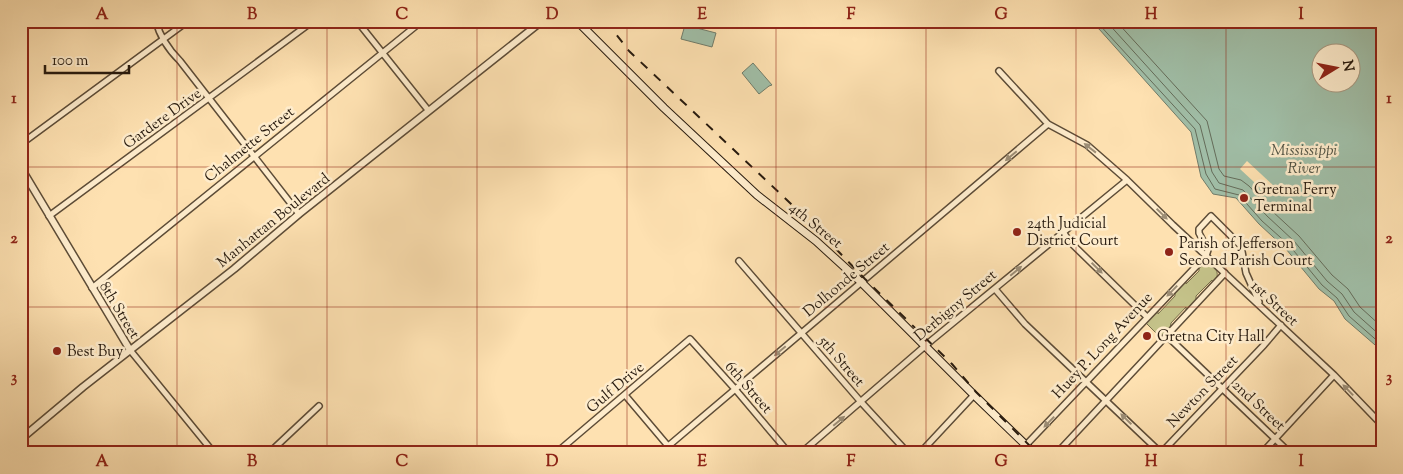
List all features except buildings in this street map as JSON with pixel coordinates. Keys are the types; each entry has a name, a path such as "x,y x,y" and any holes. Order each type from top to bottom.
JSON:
{"main road":[{"name":"4th Street","path":"577,21 664,108 757,195 816,241 862,282 1034,453"},
{"name":"Huey P. Long Avenue","path":"1019,453 1026,445"}],"street":[{"path":"156,21 168,49 299,214"},
{"path":"21,144 188,21"},
{"name":"Gardere Drive","path":"50,216 313,21"},
{"path":"357,21 428,110"},
{"name":"Chalmette Street","path":"92,288 422,21"},
{"name":"Manhattan Boulevard","path":"21,438 234,269 428,110 542,21"},
{"name":"1st Street","path":"999,71 1048,124 1087,145 1127,180 1334,375 1382,425"},
{"name":"Dolhonde Street","path":"660,453 1048,124"},
{"name":"8th Street","path":"21,168 130,350 214,453"},
{"name":"Derbigny Street","path":"801,453 1045,246 1064,233 1127,180"},
{"path":"1206,256 1208,250 1199,233 1199,229 1211,216 1241,246 1246,273 1261,306"},
{"path":"1064,233 1069,241 1147,318"},
{"name":"Huey P. Long Avenue","path":"1026,445 1206,256"},
{"name":"5th Street","path":"739,261 861,402 908,453"},
{"path":"1057,453 1225,273"},
{"path":"995,289 1025,324 1161,453"},
{"name":"Newton Street","path":"1161,453 1281,325"},
{"name":"2nd Street","path":"1167,336 1290,453"},
{"name":"6th Street","path":"690,339 789,453"},
{"name":"Gulf Drive","path":"556,453 690,339"},
{"path":"1262,453 1334,375"},
{"path":"920,453 974,395"},
{"path":"625,396 674,453"},
{"path":"268,453 319,406"}],"shaded area":[{"path":"1207,262 1217,272 1217,278 1213,284 1212,280 1196,296 1196,302 1186,313 1186,307 1171,323 1170,329 1162,339 1146,323 1158,309 1158,314 1175,296 1175,291 1186,279 1186,284 1199,271 1201,263"}],"water":[{"name":"Mississippi River","path":"1088,21 1382,21 1382,351 1345,319 1334,301 1319,289 1286,249 1259,224 1236,198 1213,194 1201,177 1191,132 1099,29"},
{"path":"685,25 716,33 712,47 681,39"},
{"path":"753,63 772,85 759,94 742,73"}],"pier":[{"path":"1247,161 1275,187 1268,195 1240,169"}],"railway":[{"path":"606,21 629,51 806,218 952,364 976,392 1037,453"}],"place":[{"name":"Gretna Ferry Terminal","path":"1244,198"},
{"name":"24th Judicial District Court","path":"1017,232"},
{"name":"Parish of Jefferson Second Parish Court","path":"1169,252"},
{"name":"Gretna City Hall","path":"1147,336"},
{"name":"Best Buy","path":"57,351"}]}
